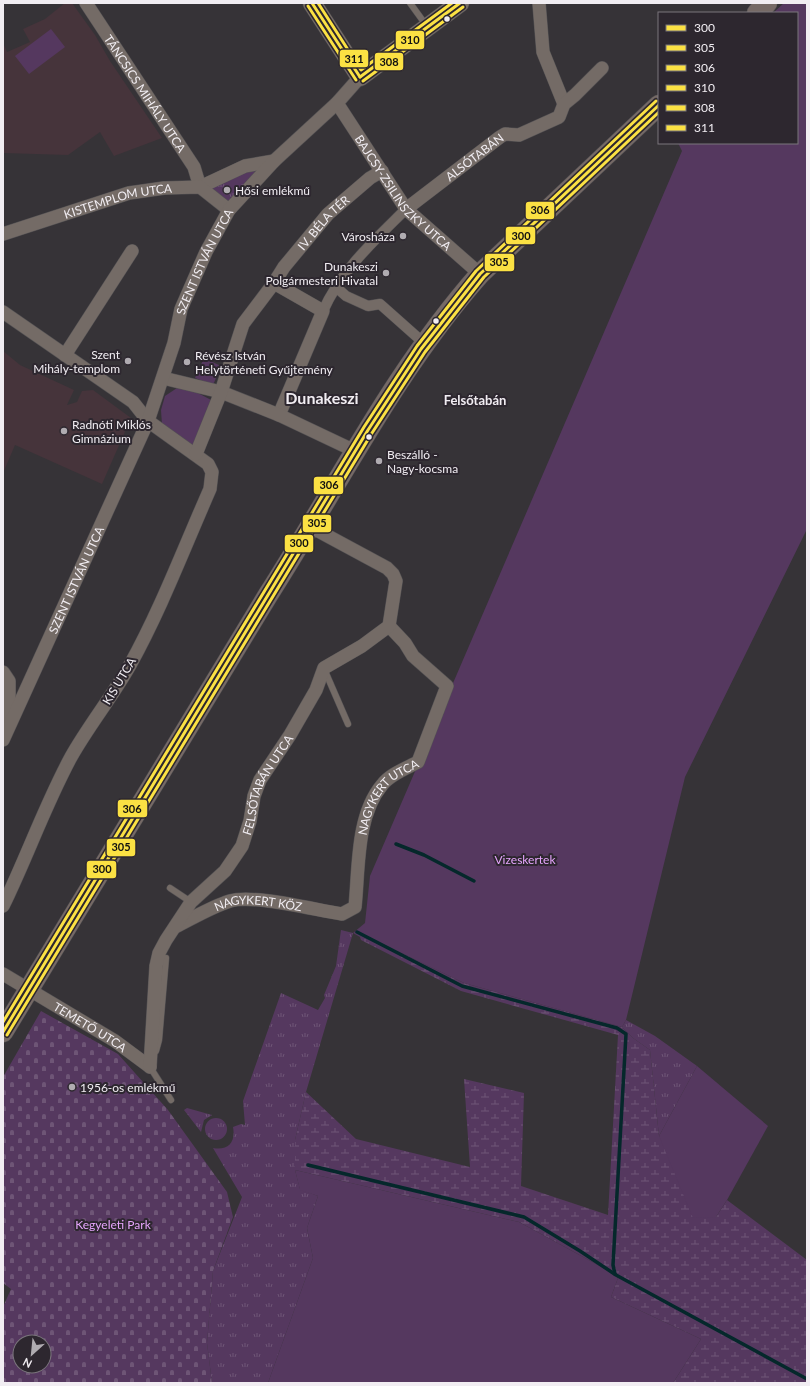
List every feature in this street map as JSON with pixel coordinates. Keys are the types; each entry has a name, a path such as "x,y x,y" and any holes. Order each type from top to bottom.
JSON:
{"main road":[{"path":"312,3 360,77"},
{"name":"SZENT ISTVÁN UTCA","path":"360,77 460,3"},
{"path":"757,12 767,3"},
{"path":"3,1032 268,595 312,527 355,451 425,344 454,304 480,274 658,106"}],"street":[{"name":"TÁNCSICS MIHÁLY UTCA","path":"86,3 194,167 200,187"},
{"path":"539,3 543,52 564,104"},
{"name":"ALSÓTABÁN","path":"406,209 500,137 505,134 519,135 559,117 564,104 602,68"},
{"name":"SZENT ISTVÁN UTCA","path":"6,734 148,421 174,343 181,309 206,252 229,210 274,161 337,103 360,77"},
{"name":"BAJCSY-ZSILINSZKY UTCA","path":"337,103 406,209 480,274"},
{"path":"229,210 200,187 246,166 274,161"},
{"name":"IV. BÉLA TÉR","path":"196,454 221,392 243,324 274,283 284,267 328,214 370,178 382,171"},
{"name":"KISTEMPLOM UTCA","path":"3,234 129,193 164,188 200,187"},
{"path":"278,415 323,312 337,288 359,255 406,209"},
{"path":"64,355 132,251"},
{"path":"274,283 323,312"},
{"path":"337,288 346,296 368,306 380,304 425,344"},
{"name":"KIS UTCA","path":"3,312 132,402 148,421 196,454 208,464 212,472 210,489 151,625 129,666 72,757 28,846 15,882 3,906"},
{"path":"163,378 221,392 278,415 355,451"},
{"path":"312,527 387,568 393,574 396,581 389,626 362,646 324,668"},
{"name":"NAGYKERT UTCA","path":"346,913 355,907 362,828 371,802 382,784 402,770 418,762 447,686 413,656 405,643 389,626"},
{"name":"FELSŐTABÁN UTCA","path":"150,1068 156,966 159,953 173,928 191,902 225,871 242,846 250,821 254,796 260,780 290,735 316,690 324,668"},
{"path":"3,672 9,681 6,734"},
{"name":"NAGYKERT KÖZ","path":"173,928 203,912 231,901 252,899 342,914 346,913"},
{"name":"TEMETŐ UTCA","path":"3,974 115,1041 150,1068"}],"lane":[{"path":"410,3 427,26"},
{"path":"324,668 348,724"},
{"path":"170,888 191,902"},
{"path":"166,958 159,1040 150,1068 171,1100"}],"shaded area":[{"path":"65,3 72,3 95,35 110,61 162,138 114,156 100,132 68,155 3,153 3,43 7,52 30,42 23,29 45,19"},
{"name":"Radnóti Miklós Gimnázium","path":"3,351 20,365 74,390 67,405 77,402 82,391 93,390 131,418 102,484 15,445 3,473"}],"green space":[{"name":"Vizeskertek","path":"784,3 807,3 807,529 685,777 626,1020 622,1027 464,983 364,935 360,937 353,933 365,923 370,876 682,151 678,144 798,144 798,12 774,12"},
{"path":"51,29 65,47 29,74 15,56"},
{"path":"274,161 229,210 200,187"},
{"path":"204,358 221,366 213,385 195,378"},
{"path":"177,388 196,392 213,401 193,449 162,425 161,410 165,396"},
{"path":"341,930 353,933 306,1092 295,1140 295,1170 300,1189 318,1196 307,1228 313,1258 268,1383 212,1383 207,1343 213,1271 242,1197 213,1148 218,1149 227,1147 232,1141 234,1132 233,1127 241,1124 245,1125 243,1101 281,993 318,1010 325,998 324,995 336,966"},
{"path":"363,934 464,983 622,1027 633,1038 650,1050 659,1136 716,1217 727,1200 807,1260 807,1383 673,1383 701,1339 611,1297 618,1278 607,1270 519,1222 295,1170 295,1140 306,1092 356,1139 470,1167 464,1079 524,1093 521,1186 608,1215 618,1035 461,991 361,940 360,937"},
{"name":"Kegyeleti Park","path":"41,1011 118,1054 168,1110 227,1192 233,1217 213,1271 207,1343 212,1383 3,1383 3,1307 11,1289 3,1283 3,1077"},
{"path":"626,1020 655,1036 697,1066 659,1136 650,1050 633,1038 622,1027"},
{"path":"697,1066 768,1126 716,1217 693,1218 659,1136"},
{"path":"187,1108 212,1115 204,1120 201,1132 184,1110"},
{"path":"212,1118 220,1118 227,1125 227,1133 220,1140 212,1140 205,1133 205,1125"},
{"path":"295,1170 519,1222 607,1270 618,1278 611,1297 701,1339 673,1383 268,1383 313,1258 307,1228 318,1196 300,1190"}],"waterway":[{"path":"396,844 424,855 474,881"},
{"path":"357,932 462,986 617,1028 626,1034 613,1265 615,1274"},
{"path":"308,1165 524,1217 616,1275 807,1379"}],"transit line":[{"name":"310","path":"312,3 360,77"},
{"name":"311","path":"318,3 361,70 452,3"},
{"name":"310","path":"360,77 460,3"},
{"name":"308","path":"308,6 356,80"},
{"name":"308","path":"363,81 463,7"},
{"name":"306","path":"3,1022 364,427 417,346 476,271 656,101"},
{"name":"300","path":"3,1032 368,430 421,349 480,274 658,106"},
{"name":"305","path":"7,1035 372,433 425,352 484,277 658,113"}],"place":[{"name":"Hősi emlékmű","path":"227,190"},
{"name":"Városháza","path":"403,236"},
{"name":"Dunakeszi Polgármesteri Hivatal","path":"386,273"},
{"name":"Szent Mihály-templom","path":"128,361"},
{"name":"Révész István Helytörténeti Gyűjtemény","path":"187,362"},
{"name":"Radnóti Miklós Gimnázium","path":"64,431"},
{"name":"Beszálló - Nagy-kocsma","path":"379,461"},
{"name":"1956-os emlékmű","path":"72,1087"}],"district":[{"name":"Dunakeszi","path":"322,397"},
{"name":"Felsőtabán","path":"475,400"}]}
